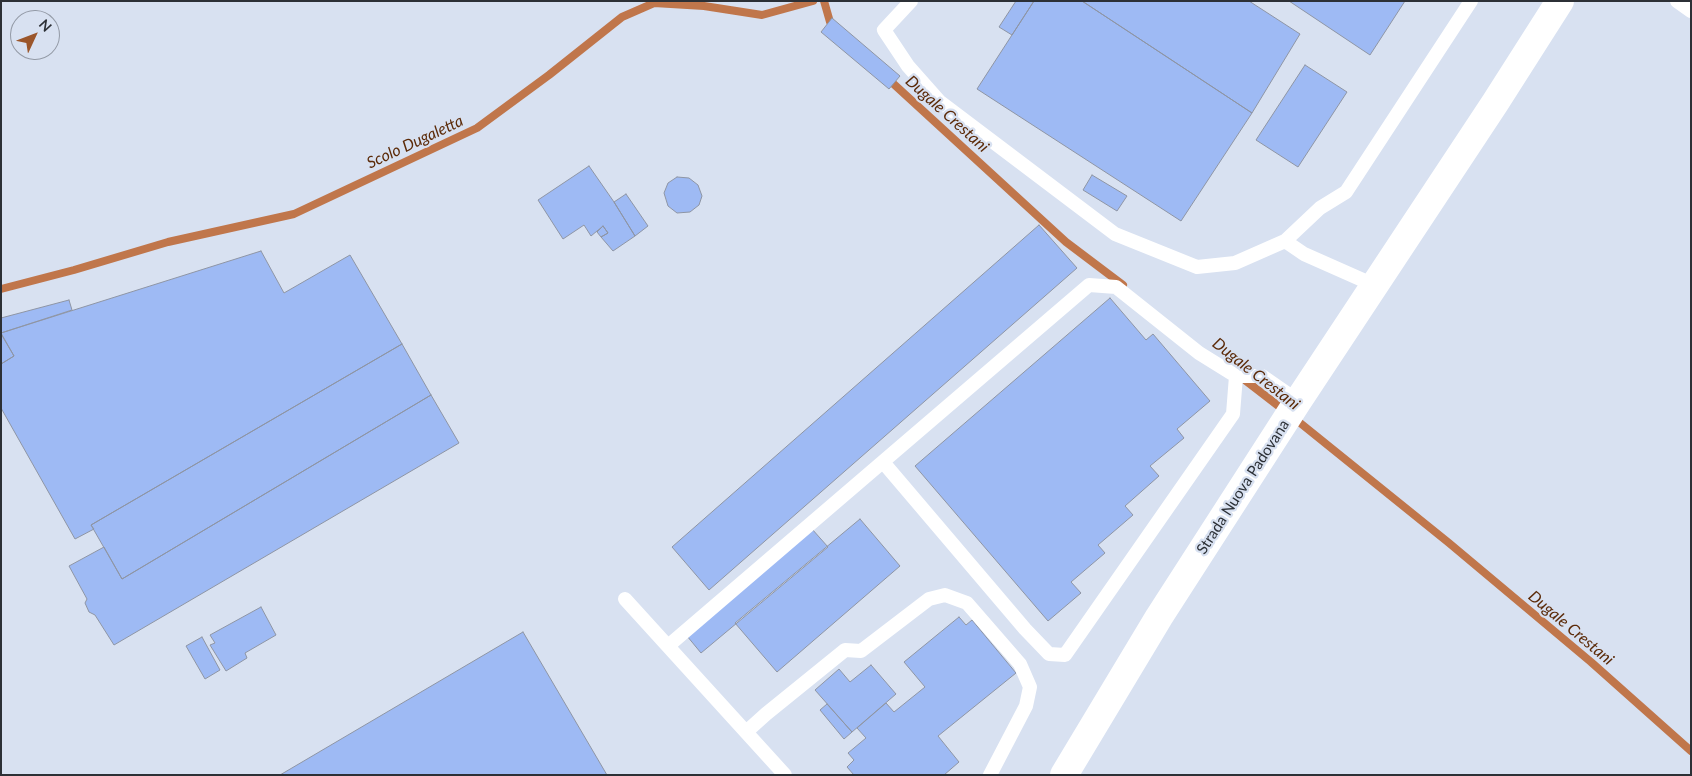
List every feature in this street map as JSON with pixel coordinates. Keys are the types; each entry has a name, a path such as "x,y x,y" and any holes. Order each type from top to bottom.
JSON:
{"main road":[{"name":"Strada Nuova Padovana","path":"1064,775 1159,617 1560,1"}],"lane":[{"path":"911,1 884,30 908,66 939,101 1115,234 1197,267 1235,263 1285,241 1320,208 1346,192 1471,1"},
{"path":"1677,1 1691,11"},
{"path":"1285,241 1304,254 1374,285"},
{"path":"668,646 1089,286 1116,287 1199,353 1236,376 1262,376 1298,401"},
{"path":"883,462 1037,642 1049,654 1065,655 1233,414 1236,376"},
{"path":"746,732 845,650 861,651 929,599 945,596 967,602 1020,664 1030,687 1026,706 990,775"},
{"path":"625,598 786,775"}],"building":[{"path":"1016,1 1034,1 1012,35 999,27"},
{"path":"1034,1 1082,1 1252,113 1181,221 977,89"},
{"path":"1082,1 1249,1 1300,34 1252,113"},
{"path":"1289,1 1405,1 1370,55"},
{"path":"832,18 900,76 889,89 821,32"},
{"path":"1305,65 1347,92 1298,167 1256,140"},
{"path":"589,166 635,236 613,251 601,237 608,233 603,226 591,236 584,225 563,239 538,200"},
{"path":"1092,175 1127,196 1117,211 1083,190"},
{"path":"677,177 689,178 698,185 702,196 699,205 690,212 677,213 668,206 664,193 668,183"},
{"path":"626,194 648,226 635,236 614,202"},
{"path":"1039,225 1077,268 709,590 672,547"},
{"path":"603,226 608,233 601,237 597,232"},
{"path":"261,251 284,293 350,255 402,344 91,525 94,529 75,539 1,408 1,364 14,356 1,333"},
{"path":"1110,298 1146,340 1153,334 1210,401 1177,429 1184,438 1150,466 1159,476 1125,506 1133,515 1098,545 1105,553 1071,582 1081,593 1048,621 915,466"},
{"path":"69,300 72,310 1,333 1,318"},
{"path":"1,334 14,356 1,364"},
{"path":"402,344 431,395 122,579 91,525"},
{"path":"431,395 459,443 114,645 95,615 89,612 85,603 87,599 69,566 104,547 122,579"},
{"path":"860,519 900,566 777,672 735,623"},
{"path":"812,529 828,547 701,653 687,636"},
{"path":"261,607 276,635 245,653 247,658 226,671 210,645 215,643 210,635"},
{"path":"959,617 966,625 972,620 1016,673 938,736 959,762 944,775 854,775 847,767 854,760 848,753 866,738 857,728 886,703 894,712 925,687 904,662"},
{"path":"523,632 607,775 280,775"},
{"path":"202,637 220,670 205,679 186,646"},
{"path":"871,665 896,694 852,732 815,690 839,669 850,682"},
{"path":"827,704 852,732 844,739 820,710"}],"waterway":[{"name":"Scolo Dugaletta","path":"1,289 168,242 294,214 477,128 549,75 622,17 654,3 704,6 762,15 813,1"},
{"name":"Dugale Crestani","path":"824,1 830,22 836,29"},
{"name":"Dugale Crestani","path":"886,77 1066,242 1123,285"},
{"name":"Dugale Crestani","path":"1241,377 1285,411"},
{"name":"Dugale Crestani","path":"1294,418 1449,543 1591,662 1691,751"}]}
